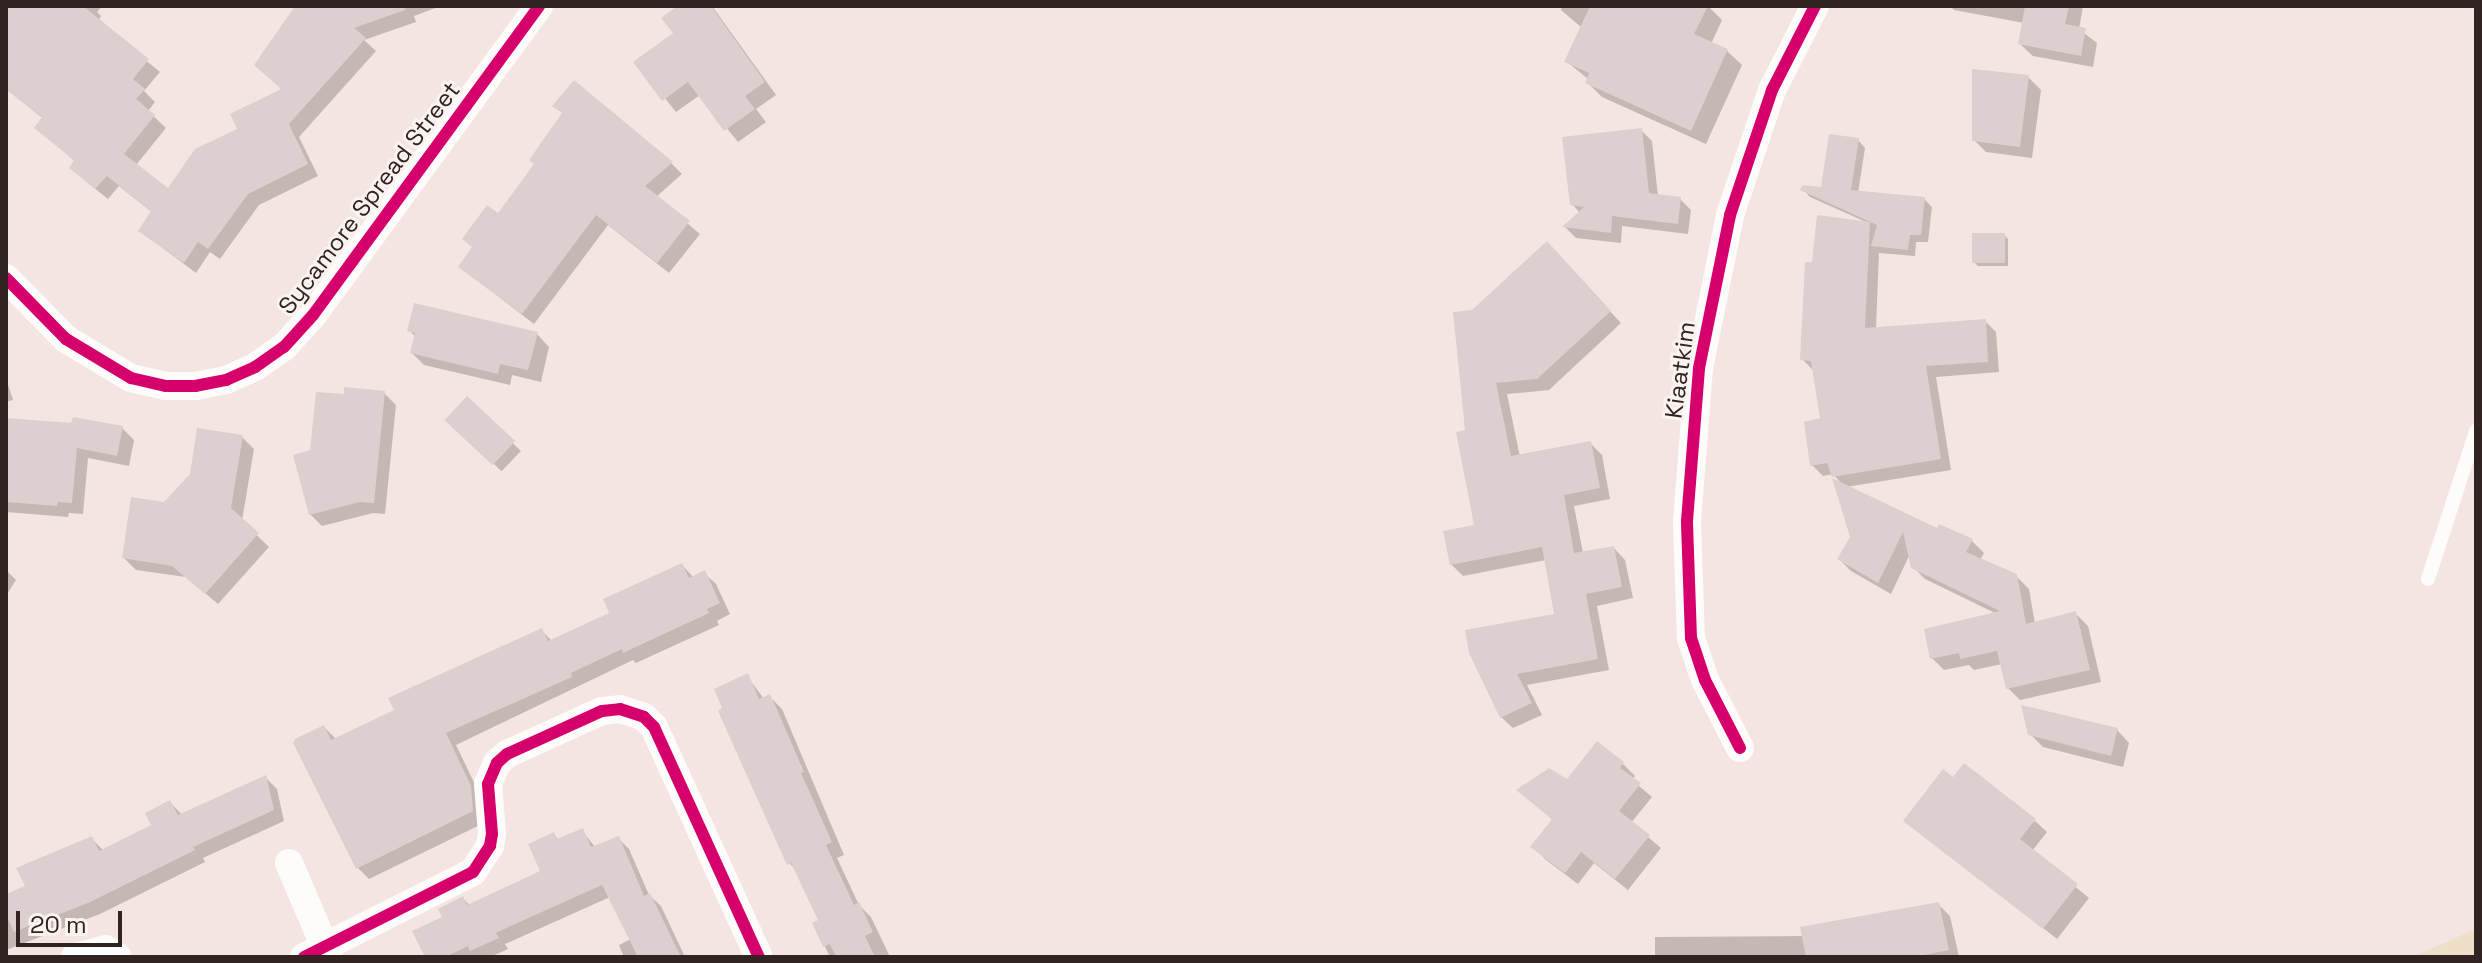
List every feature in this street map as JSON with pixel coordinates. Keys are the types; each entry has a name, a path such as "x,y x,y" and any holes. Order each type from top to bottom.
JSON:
{"street":[{"name":"Sycamore Spread Street","path":"6,278 66,339 131,378 166,386 195,386 226,380 255,367 284,347 313,315 539,6"},
{"name":"Kiaatkim","path":"1740,748 1705,680 1691,638 1687,521 1699,368 1730,215 1772,90 1815,6"},
{"path":"289,863 319,954 473,872 483,860 492,834 487,798 491,771 507,754 602,711 620,709 644,717 654,727 759,957"},
{"path":"75,957 106,949 118,957"}],"lane":[{"path":"2428,579 2476,431"}],"shaded area":[{"path":"2476,929 2476,957 2412,957"}],"building":[{"path":"6,6 83,6 149,59 133,79 145,89 136,99 155,115 124,154 168,188 195,149 237,129 230,114 281,89 254,65 295,6 404,6 405,10 354,28 366,38 289,124 308,164 248,194 208,249 198,242 184,263 138,231 151,211 107,176 95,189 69,168 74,160 34,128 42,117 6,89"},
{"path":"677,6 711,6 765,82 745,96 755,109 724,131 688,82 662,101 633,62 673,33 661,18"},
{"path":"1590,6 1708,6 1694,34 1728,49 1691,131 1585,83 1589,73 1564,62"},
{"path":"2025,6 2069,6 2065,24 2086,28 2081,56 2018,44"},
{"path":"1972,69 2029,75 2020,147 1972,141"},
{"path":"574,80 673,162 645,186 690,221 657,263 596,215 522,314 458,267 472,247 462,239 487,205 498,213 534,164 529,160 562,113 552,106"},
{"path":"1642,128 1649,193 1681,197 1678,224 1612,216 1611,233 1562,227 1584,207 1570,205 1562,137"},
{"path":"1829,134 1859,138 1851,190 1925,197 1921,235 1910,235 1908,250 1871,246 1877,225 1800,190 1802,185 1821,187"},
{"path":"1817,215 1870,222 1865,328 1986,319 1988,362 1926,366 1941,459 1832,477 1827,463 1810,466 1804,422 1820,418 1811,361 1800,360 1805,262 1812,262"},
{"path":"1972,233 2005,233 2005,263 1972,263"},
{"path":"1547,241 1611,311 1537,379 1496,383 1511,456 1591,441 1600,488 1564,495 1574,553 1614,546 1622,587 1586,594 1598,659 1517,674 1532,703 1500,718 1469,653 1465,630 1554,614 1542,547 1450,565 1443,531 1474,525 1456,432 1465,430 1453,312 1472,310"},
{"path":"414,303 538,332 528,370 500,364 498,374 410,353 415,333 407,331"},
{"path":"344,387 385,391 374,503 360,502 309,515 293,455 310,450 316,392 344,394"},
{"path":"467,396 515,441 493,465 444,420"},
{"path":"73,417 123,426 117,456 77,448 72,503 58,502 57,506 6,502 6,418 71,423"},
{"path":"197,428 243,435 231,508 259,533 205,594 172,566 122,558 131,497 164,502 190,474"},
{"path":"1832,478 1937,528 1939,524 1973,539 1966,552 2017,574 2026,624 2076,611 2090,670 2006,689 1997,651 1960,659 1959,653 1930,659 1924,629 2000,611 1911,568 1903,532 1878,583 1837,559 1850,537"},
{"path":"682,563 689,578 705,570 720,603 707,609 709,613 623,653 622,649 571,673 572,677 446,733 471,786 473,811 356,869 293,743 295,739 324,725 331,740 394,710 388,698 542,628 548,641 609,613 603,599"},
{"path":"748,673 759,699 770,694 832,842 826,845 854,905 859,902 873,932 865,936 875,957 836,957 830,944 823,947 812,923 818,920 791,863 787,865 718,711 722,708 714,689"},
{"path":"2021,705 2118,728 2111,756 2028,735"},
{"path":"1597,741 1624,762 1620,768 1641,783 1619,811 1650,835 1615,879 1581,852 1565,873 1530,847 1552,819 1516,790 1549,768 1567,779"},
{"path":"1964,763 2036,819 2020,839 2078,884 2043,929 1903,821 1943,769 1953,777"},
{"path":"266,775 274,810 193,847 195,850 88,903 14,932 6,915 6,894 25,886 16,868 92,836 99,851 151,825 145,813 170,800 178,815"},
{"path":"583,828 591,847 619,836 644,896 650,893 681,957 638,957 602,885 496,933 499,938 470,951 468,946 445,957 425,957 412,931 442,917 438,909 463,896 467,905 540,871 528,844 554,832 557,839"},
{"path":"1939,902 1949,950 1914,957 1806,957 1800,927"}],"cycle path":[{"path":"6,278 66,339 131,378 166,386 195,386 226,380 255,367 284,347 313,315 539,6"},
{"path":"1740,748 1705,680 1691,638 1687,521 1699,368 1730,215 1772,90 1815,6"},
{"path":"304,957 473,872 490,846 488,784 497,763 507,754 602,711 620,709 644,717 654,727 759,957"}]}
